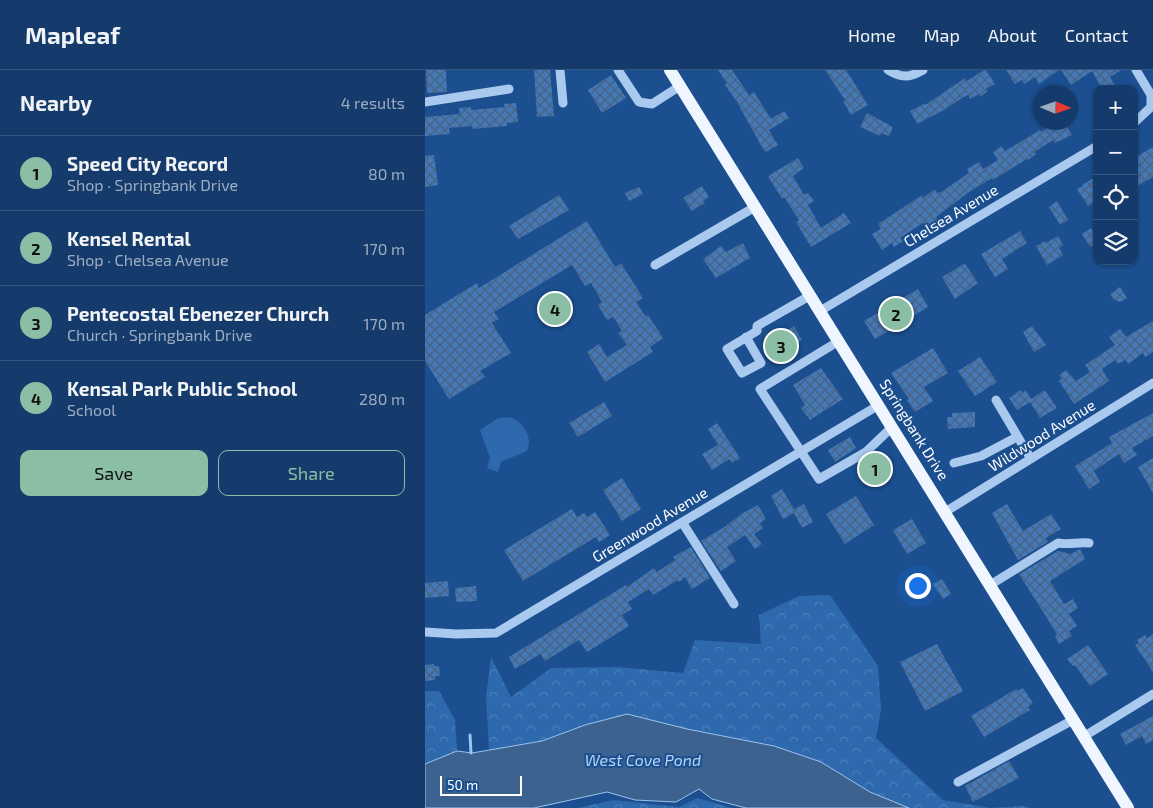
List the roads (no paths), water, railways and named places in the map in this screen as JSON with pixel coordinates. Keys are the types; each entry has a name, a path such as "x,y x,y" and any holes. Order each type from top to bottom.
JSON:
{"main road":[{"name":"Springbank Drive","path":"670,70 1128,808"}],"street":[{"path":"560,70 563,103"},
{"path":"618,70 639,102 652,104 680,86"},
{"path":"888,70 898,76 914,75 923,70"},
{"path":"1136,70 1151,95 1151,108 1138,119"},
{"path":"425,102 509,90"},
{"name":"Chelsea Avenue","path":"820,311 1093,148"},
{"path":"655,265 755,207"},
{"path":"746,337 757,331 757,326 811,295"},
{"path":"839,342 760,389 819,479 866,452 893,427"},
{"name":"Wildwood Avenue","path":"945,512 1153,383"},
{"path":"996,400 1031,459"},
{"name":"Greenwood Avenue","path":"425,632 456,634 496,633 879,405"},
{"path":"954,463 981,456 1017,437"},
{"path":"682,522 734,604"},
{"path":"990,585 1058,543 1070,545 1078,542 1089,543"},
{"path":"1083,737 1153,694"},
{"path":"958,782 1073,720"}],"water":[{"name":"West Cove Pond","path":"627,714 687,729 774,746 821,762 870,792 909,808 746,808 712,799 699,789 676,802 635,800 607,792 534,808 425,808 425,764 457,751 472,753 542,741 585,725"}],"waterway":[{"path":"470,735 471,753"}],"place":[{"name":"Kensal Park Public School","path":"555,309"},
{"name":"Kensel Rental","path":"896,314"},
{"name":"Pentecostal Ebenezer Church","path":"781,346"},
{"name":"Speed City Record","path":"875,469"}]}
